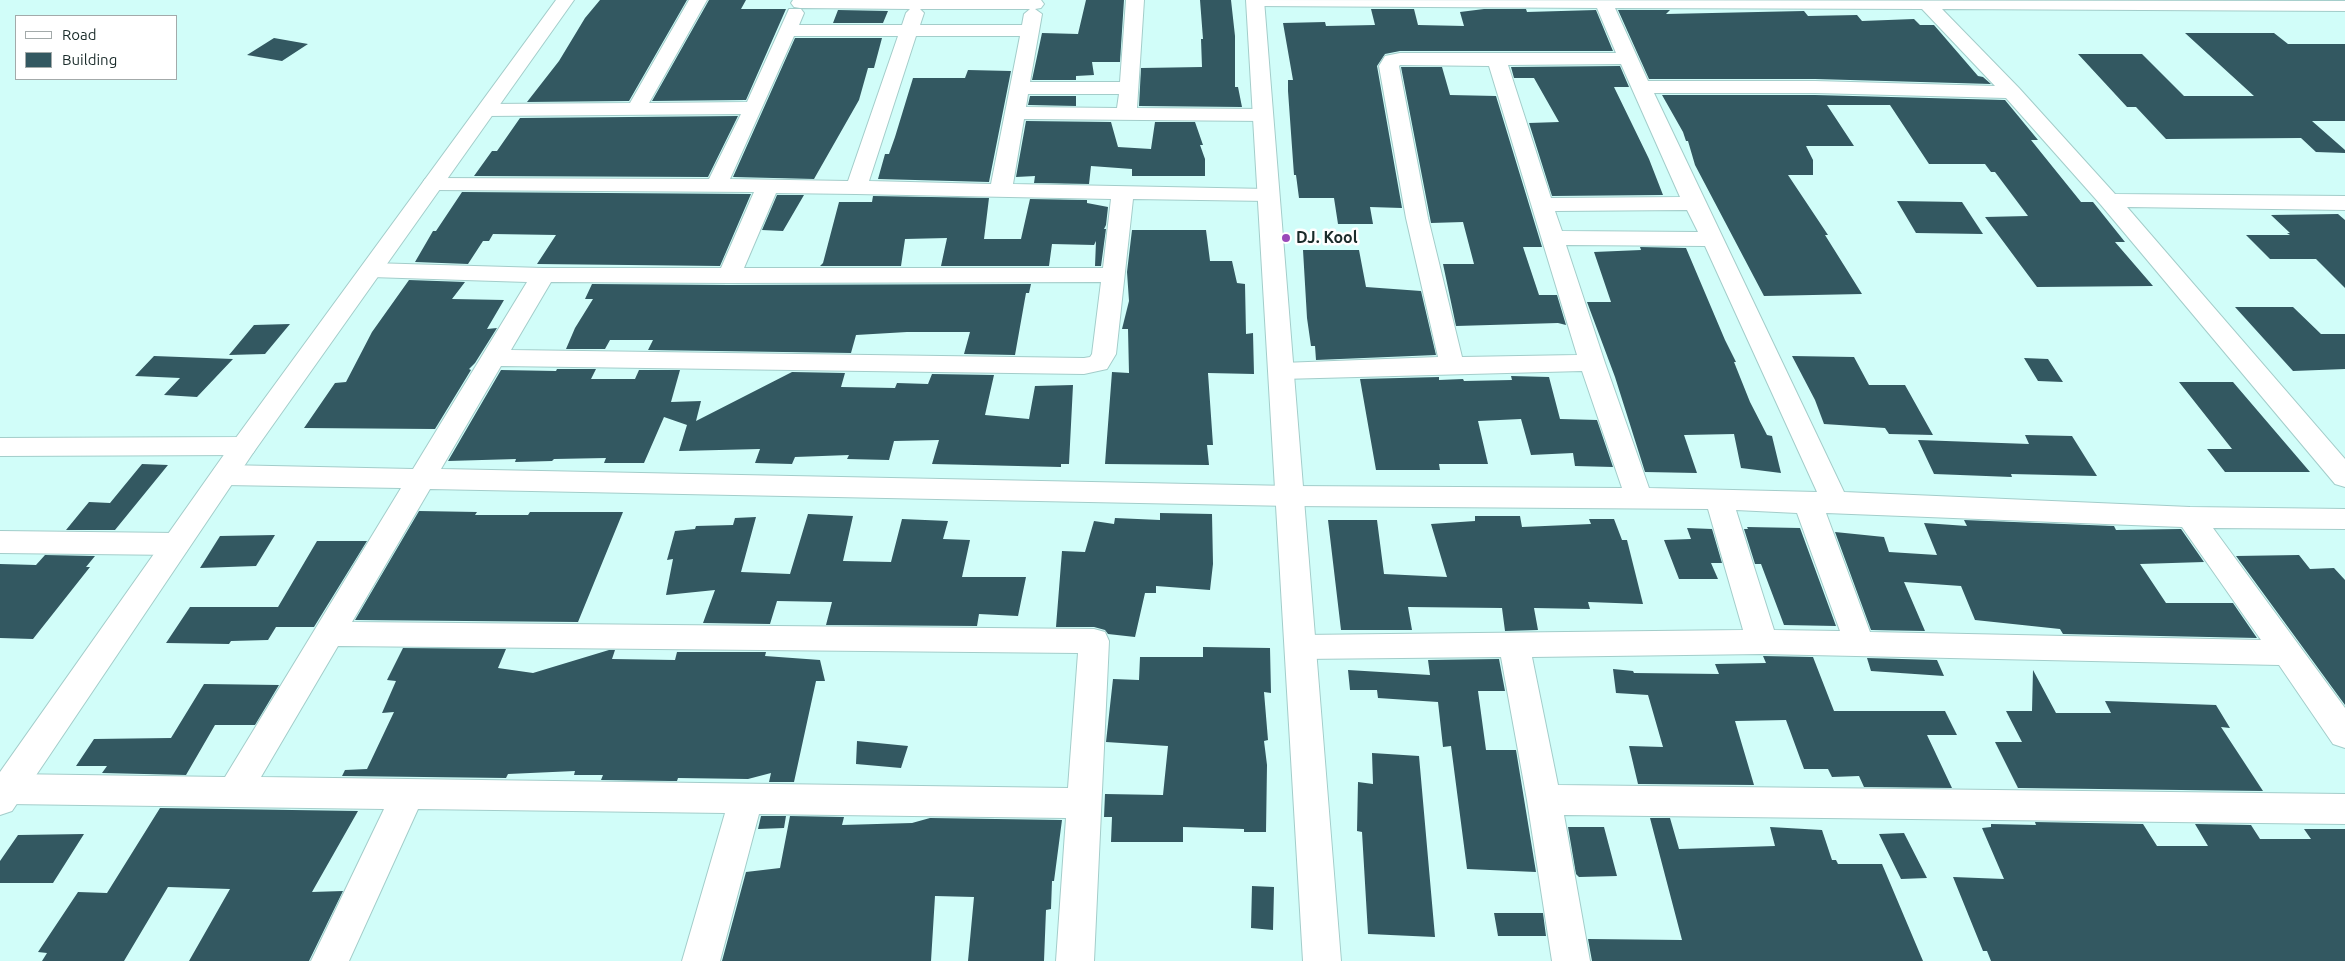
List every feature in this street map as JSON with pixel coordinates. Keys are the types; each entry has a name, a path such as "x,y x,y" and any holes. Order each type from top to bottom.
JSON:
{"street":[{"path":"4,795 244,446 565,0"},
{"path":"636,109 698,0"},
{"path":"1127,114 1135,0"},
{"path":"716,187 754,108 800,1 1036,2 1001,190"},
{"path":"1322,961 1255,1 1602,1 1927,4 2250,3 2345,6"},
{"path":"1602,1 1694,202 1713,239 1821,502 1860,645"},
{"path":"856,188 918,2"},
{"path":"1927,4 2012,92 2109,200 2345,477"},
{"path":"787,30 1030,31"},
{"path":"1452,365 1417,218 1389,66 1392,60 1629,58"},
{"path":"1497,60 1555,238 1592,363 1638,498"},
{"path":"1642,87 1816,87 2012,92"},
{"path":"1020,88 1129,88"},
{"path":"487,110 754,108"},
{"path":"1015,113 1263,115"},
{"path":"433,184 768,186 1268,195"},
{"path":"729,276 768,186"},
{"path":"495,358 1084,366 1098,363 1104,354 1123,192"},
{"path":"2109,200 2345,203"},
{"path":"1544,205 1694,202"},
{"path":"1555,238 1713,239"},
{"path":"372,270 543,275 1112,276"},
{"path":"235,792 543,275"},
{"path":"1282,371 1452,365 1592,363"},
{"path":"0,448 244,446"},
{"path":"225,475 1291,496 1719,499 2190,517 2345,519"},
{"path":"1719,499 1762,642"},
{"path":"2190,517 2345,734"},
{"path":"0,542 176,544"},
{"path":"328,634 1094,640 1075,961"},
{"path":"1301,647 1762,642 2287,653"},
{"path":"1514,646 1544,800 1571,961"},
{"path":"4,795 235,792 1084,803"},
{"path":"330,961 408,794"},
{"path":"701,961 746,799"},
{"path":"1544,800 2295,810 2345,809"}],"building":[{"path":"600,0 687,0 629,101 527,102 559,61 585,18"},
{"path":"709,0 746,0 741,9 786,9 746,100 652,101"},
{"path":"1086,0 1124,0 1120,62 1092,62 1094,75 1076,76 1076,80 1032,80 1042,33 1078,34"},
{"path":"1200,0 1231,0 1235,36 1235,87 1238,87 1242,107 1139,106 1141,68 1202,67 1201,39 1203,39"},
{"path":"1371,9 1414,9 1418,25 1464,26 1460,12 1484,9 1526,9 1527,12 1596,10 1613,51 1400,51 1385,54 1377,66 1402,208 1370,207 1373,224 1338,224 1334,198 1299,198 1296,175 1294,175 1288,91 1288,80 1293,80 1283,23 1325,22 1326,26 1375,25"},
{"path":"838,10 888,11 883,23 833,23"},
{"path":"1618,10 1670,10 1666,14 1804,11 1808,16 1857,15 1862,21 1914,19 1920,25 1934,25 1978,76 1983,77 1991,84 1815,79 1649,79"},
{"path":"2185,33 2274,33 2288,44 2345,44 2345,121 2312,121 2345,150 2345,153 2316,152 2301,138 2166,139 2136,107 2127,107 2078,54 2142,54 2184,96 2254,96"},
{"path":"274,38 308,44 282,61 247,55"},
{"path":"795,38 882,38 874,68 868,68 859,100 814,179 733,177"},
{"path":"1620,66 1629,87 1614,87 1649,159 1663,195 1552,196 1529,123 1559,122 1534,78 1514,78 1511,67"},
{"path":"1401,67 1442,67 1450,95 1496,96 1542,247 1523,247 1539,295 1557,295 1566,325 1558,323 1456,326 1443,264 1474,264 1463,222 1431,223"},
{"path":"968,70 1011,71 989,182 878,179 885,154 889,154 895,137 913,78 965,78"},
{"path":"1662,95 1815,95 2005,100 2038,140 2031,140 2081,202 2093,202 2125,242 2115,242 2153,286 2037,287 1985,217 2028,216 1995,172 1991,172 1985,164 1929,164 1890,105 1827,105 1854,146 1806,146 1813,160 1813,175 1788,175 1828,235 1825,235 1862,294 1764,296 1695,165 1688,141 1686,141 1683,132"},
{"path":"1030,96 1076,96 1076,106 1028,105"},
{"path":"738,116 708,177 474,176 492,151 497,151 520,118"},
{"path":"1026,121 1111,122 1118,147 1151,149 1155,122 1195,122 1203,145 1200,145 1205,159 1205,176 1132,176 1132,169 1091,166 1089,184 1034,183 1035,176 1016,177"},
{"path":"462,192 751,194 720,266 537,264 556,235 493,234 489,241 483,241 468,264 415,262 433,231 436,231"},
{"path":"777,195 804,195 783,231 762,230"},
{"path":"873,196 989,198 984,239 1021,239 1030,199 1087,200 1087,203 1108,207 1101,266 1095,266 1096,241 1094,245 1052,244 1049,266 941,266 947,238 905,239 901,266 820,266 823,263 839,202 872,202"},
{"path":"1897,201 1962,202 1983,234 1916,233"},
{"path":"2338,214 2345,220 2345,288 2316,259 2270,259 2246,235 2290,235 2271,215"},
{"path":"1132,230 1206,230 1210,261 1232,261 1237,283 1245,284 1246,334 1253,333 1254,374 1208,373 1213,445 1207,445 1209,465 1105,464 1112,372 1129,373 1128,329 1122,329 1129,301 1127,272"},
{"path":"1640,247 1686,248 1736,362 1734,362 1750,402 1767,435 1772,436 1781,473 1741,468 1734,434 1684,435 1697,473 1645,472 1615,377 1587,302 1611,302 1594,252 1641,250"},
{"path":"1303,250 1359,250 1366,287 1421,291 1436,355 1316,360 1315,346 1311,346 1307,318"},
{"path":"409,280 465,282 452,299 504,300 487,329 497,328 475,363 469,369 471,370 435,429 304,428 335,383 346,382 372,332"},
{"path":"592,284 1031,284 1029,293 1026,293 1015,355 964,354 970,332 907,332 856,335 851,353 648,350 653,340 610,340 605,349 566,349 575,328 593,299 585,299"},
{"path":"2235,307 2293,307 2321,334 2345,334 2345,369 2293,371"},
{"path":"290,324 265,354 229,355 254,325"},
{"path":"154,356 233,359 197,397 164,395 180,378 135,376"},
{"path":"1792,356 1854,357 1869,385 1905,385 1933,435 1889,434 1885,428 1824,424 1815,400"},
{"path":"2024,358 2048,359 2063,382 2038,381"},
{"path":"557,369 596,369 591,379 635,379 639,370 680,370 671,402 701,401 696,421 792,372 845,373 841,387 895,388 897,383 928,384 932,374 994,375 985,415 1029,419 1035,386 1073,385 1069,464 1061,464 1061,467 932,464 939,440 894,441 889,460 847,459 849,455 795,457 792,464 755,463 760,449 679,451 687,425 664,417 644,463 604,463 606,458 515,462 516,459 448,461 501,370 556,371"},
{"path":"1511,376 1549,377 1560,419 1597,420 1613,467 1575,466 1573,453 1531,455 1521,419 1478,421 1488,464 1439,464 1440,470 1376,470 1360,379 1439,377 1439,380 1512,380"},
{"path":"2179,382 2233,382 2310,472 2225,472 2207,449 2232,449"},
{"path":"2025,435 2072,436 2097,476 2011,474 2012,477 1934,474 1918,440 2029,444"},
{"path":"142,464 168,465 115,530 66,530 89,502 110,503"},
{"path":"419,511 477,512 475,515 528,515 530,512 623,512 578,622 355,620"},
{"path":"1160,513 1212,514 1213,564 1210,590 1156,586 1156,593 1145,593 1135,637 1108,634 1105,630 1094,627 1056,627 1062,551 1085,552 1094,521 1114,524 1115,518 1160,520"},
{"path":"808,514 853,516 843,561 891,562 902,519 948,521 943,539 970,540 962,577 1026,577 1018,616 979,614 977,626 826,625 832,602 777,601 770,624 703,623 715,590 666,595 673,559 667,560 675,531 695,529 696,526 733,525 735,518 756,517 741,572 790,574"},
{"path":"1475,516 1520,516 1522,527 1591,524 1589,519 1614,519 1622,540 1627,540 1643,604 1588,602 1590,609 1534,608 1538,630 1505,631 1502,608 1408,607 1412,630 1341,630 1328,520 1377,520 1384,574 1447,577 1431,524 1475,521"},
{"path":"1964,520 2114,526 2116,530 2181,529 2204,562 2140,564 2166,603 2233,603 2257,638 2063,634 2060,629 1975,620 1961,586 1904,582 1925,631 1871,630 1835,532 1884,537 1889,552 1937,555 1924,523 1967,526"},
{"path":"1747,527 1800,528 1836,626 1784,625 1761,564 1755,564 1744,529 1748,529"},
{"path":"1687,528 1712,529 1722,563 1711,563 1718,579 1679,579 1664,540 1691,539"},
{"path":"275,535 256,566 200,568 220,536"},
{"path":"317,541 367,541 314,627 276,627 268,640 231,641 229,644 166,643 190,607 278,607"},
{"path":"45,555 95,556 86,567 90,567 33,639 0,638 0,564 36,565"},
{"path":"2299,555 2310,569 2334,568 2345,580 2345,705 2236,556"},
{"path":"1203,647 1270,648 1271,693 1264,692 1268,740 1264,741 1267,765 1266,832 1244,832 1244,829 1183,827 1183,842 1111,842 1112,817 1104,817 1105,794 1163,795 1168,746 1106,742 1113,679 1139,680 1140,657 1203,657"},
{"path":"403,648 506,649 498,668 533,673 609,650 615,650 612,659 675,660 677,652 766,652 765,656 820,660 825,681 816,681 794,782 769,782 771,773 748,779 678,778 677,781 601,780 603,775 574,775 575,771 508,774 506,778 342,776 345,770 367,769 394,712 382,713 396,681 387,680"},
{"path":"1763,656 1813,657 1834,711 1945,711 1957,735 1927,735 1952,788 1864,787 1859,776 1832,777 1828,769 1804,769 1786,720 1735,721 1754,785 1638,784 1629,746 1663,747 1648,695 1616,693 1613,669 1633,671 1634,673 1719,674 1715,664 1766,663"},
{"path":"1867,658 1937,660 1944,676 1871,671"},
{"path":"1499,659 1505,691 1478,691 1486,750 1516,750 1536,872 1467,869 1451,746 1443,747 1438,702 1378,698 1377,690 1350,690 1348,670 1430,675 1428,660"},
{"path":"2033,670 2056,713 2111,713 2105,701 2216,705 2230,728 2221,727 2263,791 2018,788 1995,742 2022,742 2006,711 2032,711"},
{"path":"204,684 279,685 255,725 215,725 186,775 102,773 107,766 76,766 94,739 171,738"},
{"path":"857,741 908,746 901,768 856,764"},
{"path":"1372,753 1419,756 1435,937 1368,934 1362,832 1357,831 1358,782 1373,784"},
{"path":"160,808 358,811 312,892 343,891 309,961 189,961 230,889 168,887 124,961 42,961 47,953 38,952 78,892 107,893"},
{"path":"761,816 786,816 784,828 758,829"},
{"path":"790,816 844,817 842,825 912,823 930,818 1062,820 1054,881 1052,881 1051,909 1046,910 1044,961 968,961 974,897 935,896 931,961 722,961 746,872 780,868"},
{"path":"1650,818 1670,818 1679,849 1775,846 1770,827 1822,830 1832,860 1836,860 1838,864 1882,864 1923,961 1592,961 1588,939 1682,940"},
{"path":"2035,822 2143,824 2157,846 2208,846 2195,824 2251,825 2260,839 2311,839 2304,829 2345,829 2345,961 1991,961 1987,951 1983,951 1953,877 2004,879 1982,828 1991,827 1991,824 2036,825"},
{"path":"1568,827 1604,827 1617,876 1579,877 1576,874"},
{"path":"1904,833 1927,878 1901,879 1879,834"},
{"path":"84,834 53,883 0,883 0,861 18,835"},
{"path":"1252,886 1274,887 1273,930 1251,928"},
{"path":"1494,913 1543,913 1546,936 1498,936"}],"place":[{"name":"DJ. Kool","path":"1286,238"}]}
